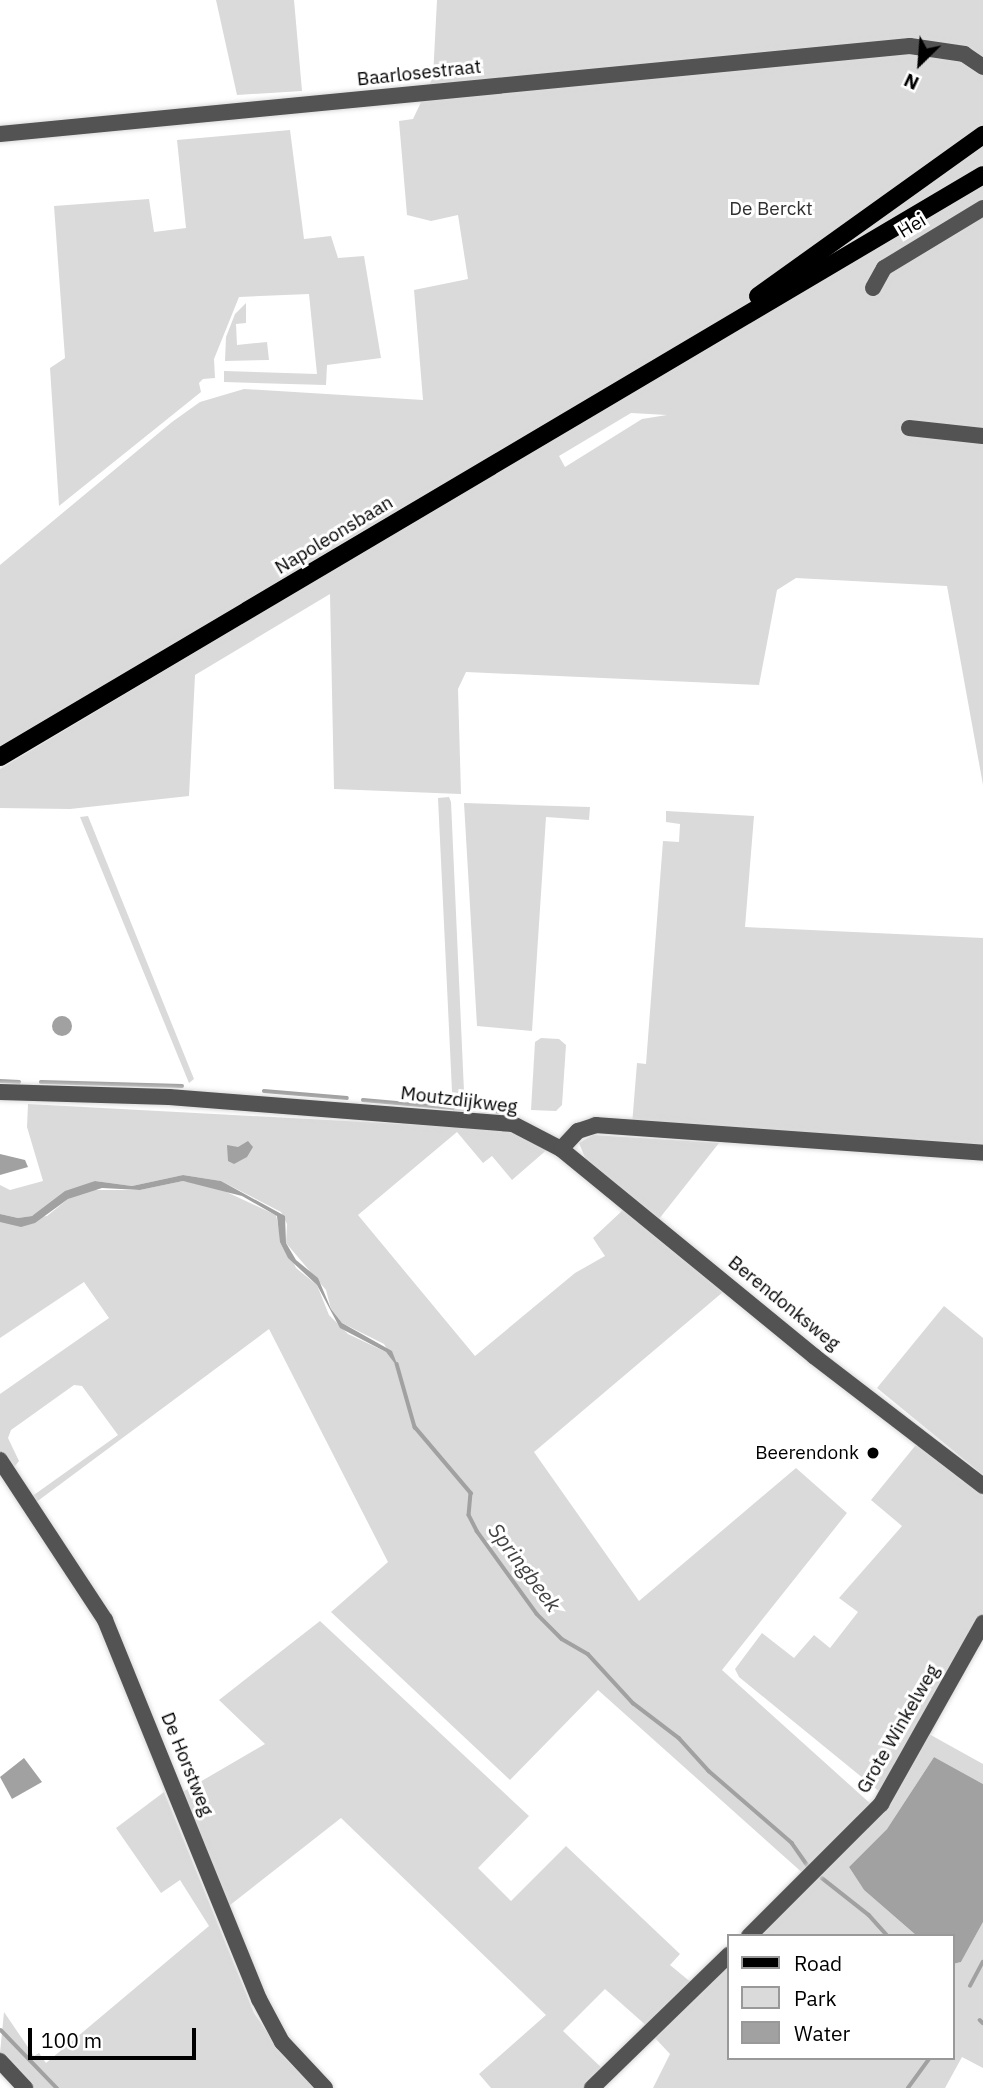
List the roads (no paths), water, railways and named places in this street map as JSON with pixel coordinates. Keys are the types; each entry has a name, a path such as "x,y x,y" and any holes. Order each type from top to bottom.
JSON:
{"main road":[{"name":"Napoleonsbaan","path":"689,349 868,214 983,135"},
{"name":"Napoleonsbaan","path":"0,757 983,175"}],"street":[{"name":"Baarlosestraat","path":"0,135 910,46 964,54 983,67"},
{"path":"945,50 983,79"},
{"name":"Hei","path":"873,288 884,268 983,208"},
{"path":"909,428 983,436"},
{"name":"Moutzdijkweg","path":"0,1092 169,1097 475,1119 513,1124 561,1149"},
{"path":"561,1149 578,1131 596,1125 983,1153"},
{"name":"Berendonksweg","path":"561,1149 815,1357 877,1400 983,1486"},
{"name":"De Horstweg","path":"0,1460 105,1620 259,1999 282,2042 325,2088"},
{"name":"Grote Winkelweg","path":"751,1934 881,1804 983,1623"},
{"path":"592,2088 727,1957"},
{"path":"0,2061 22,2087"}],"water":[{"path":"62,1016 69,1019 72,1026 69,1033 62,1036 55,1033 52,1026 55,1019"},
{"path":"248,1141 253,1147 247,1157 234,1164 228,1161 227,1145 238,1147"},
{"path":"0,1154 25,1160 28,1167 0,1175"},
{"path":"183,1175 221,1181 285,1216 286,1243 296,1260 318,1278 331,1309 342,1323 392,1351 399,1369 386,1352 340,1328 317,1285 288,1258 280,1242 277,1216 242,1196 183,1181 140,1190 102,1188 68,1199 35,1223 21,1227 0,1222 0,1214 18,1218 32,1216 65,1191 95,1181 132,1186"},
{"path":"934,1757 983,1784 983,1922 961,1962 955,1964 955,1934 915,1934 864,1890 849,1867 887,1829"},
{"path":"24,1758 42,1782 12,1799 0,1777"}],"waterway":[{"path":"0,1081 19,1082"},
{"path":"41,1082 182,1086"},
{"path":"264,1091 347,1098"},
{"path":"363,1100 453,1108"},
{"path":"481,1110 508,1113"},
{"name":"Springbeek","path":"397,1364 415,1427 471,1493 469,1515 477,1531 537,1614 562,1639 588,1654 633,1703 679,1738 709,1771 792,1843 808,1866"},
{"name":"Springbeek","path":"822,1878 869,1915 886,1934"},
{"path":"970,1986 983,1962"},
{"path":"980,2020 983,2023"},
{"path":"1,2030 57,2088"},
{"name":"Springbeek","path":"908,2088 929,2060"}],"place":[{"name":"Beerendonk","path":"873,1453"}],"park label":[{"name":"De Berckt","path":"771,209"}]}
